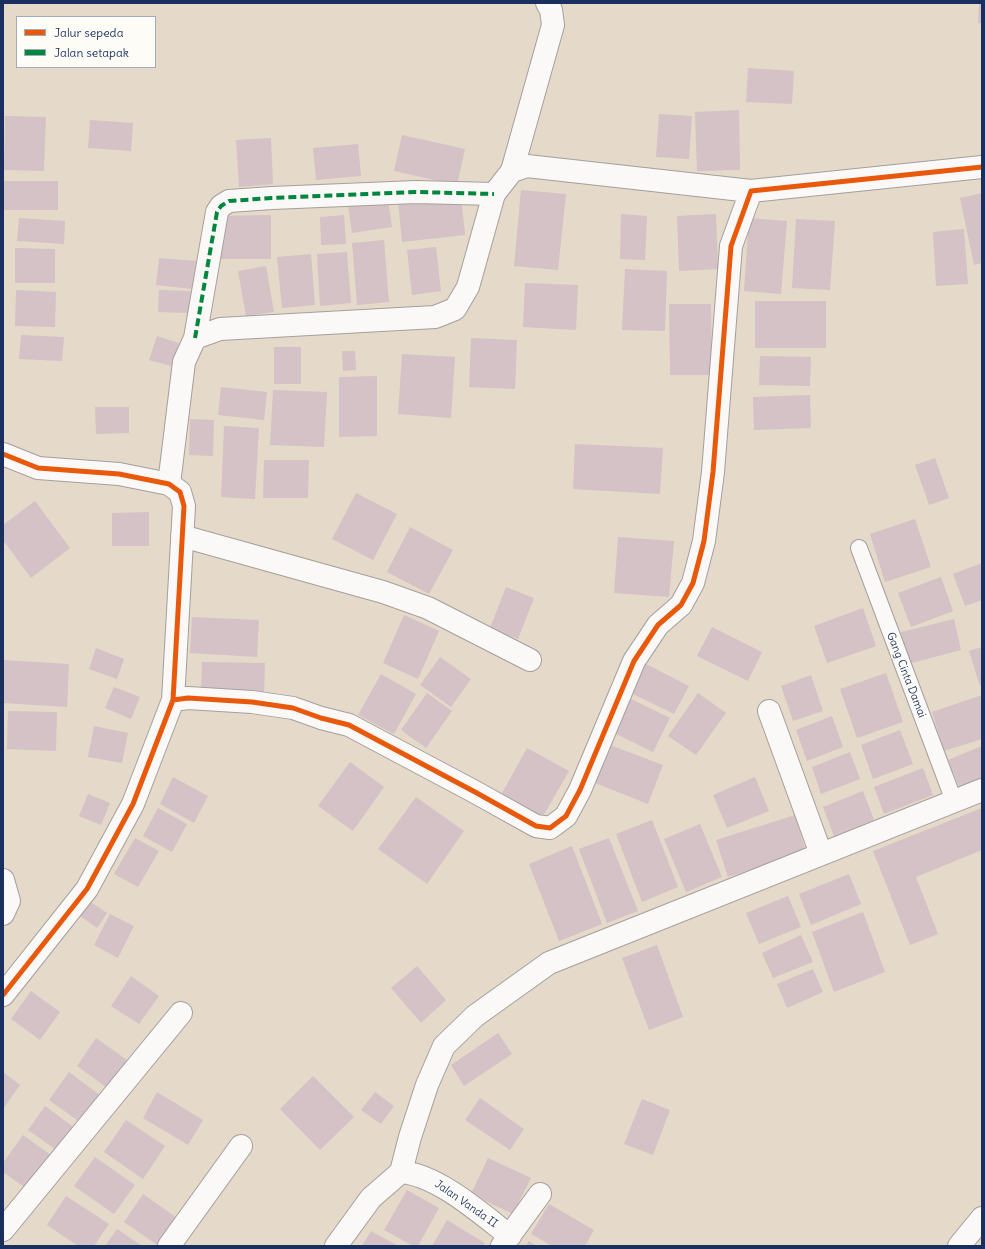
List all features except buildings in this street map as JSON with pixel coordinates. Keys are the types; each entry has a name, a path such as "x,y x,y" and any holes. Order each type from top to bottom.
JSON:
{"street":[{"path":"196,338 220,329 435,317 455,309 468,286 494,194 512,171 554,25 551,10 547,3"},
{"path":"512,171 527,166 751,191 982,167"},
{"path":"173,700 188,698 252,702 293,708 321,718 349,725 536,826 550,828 566,816 580,790 634,662 658,625 681,605 693,583 704,541 713,472 731,246 751,191"},
{"path":"169,484 184,362 196,338 217,212 221,206 229,201 272,198 416,192 494,194"},
{"path":"3,454 38,468 119,474 169,484 180,492 184,506 173,700 133,804 87,889 3,995"},
{"path":"182,536 383,592 428,608 530,660"},
{"path":"769,711 821,854"},
{"path":"336,1246 372,1198 401,1172 410,1137 427,1085 444,1046 475,1016 549,963 982,790"},
{"path":"3,880 9,901 3,914"},
{"path":"3,1230 181,1013"},
{"path":"169,1246 241,1146"},
{"name":"Jalan Vanda II","path":"401,1172 429,1178 470,1204 506,1241"},
{"path":"506,1241 540,1194"},
{"path":"959,1246 982,1218"}],"lane":[{"name":"Gang Cinta Damai","path":"859,548 954,801"}],"marked path":[{"path":"195,338 217,212 221,206 229,201 416,192 494,194"}],"cycle path":[{"path":"173,700 188,698 252,702 293,708 321,718 349,725 536,826 550,828 566,816 580,790 634,661 658,625 681,605 693,583 704,541 713,472 731,246 751,191 982,167"},
{"path":"3,454 38,468 119,474 169,484 180,492 184,506 173,700 133,804 87,889 3,995"}]}
